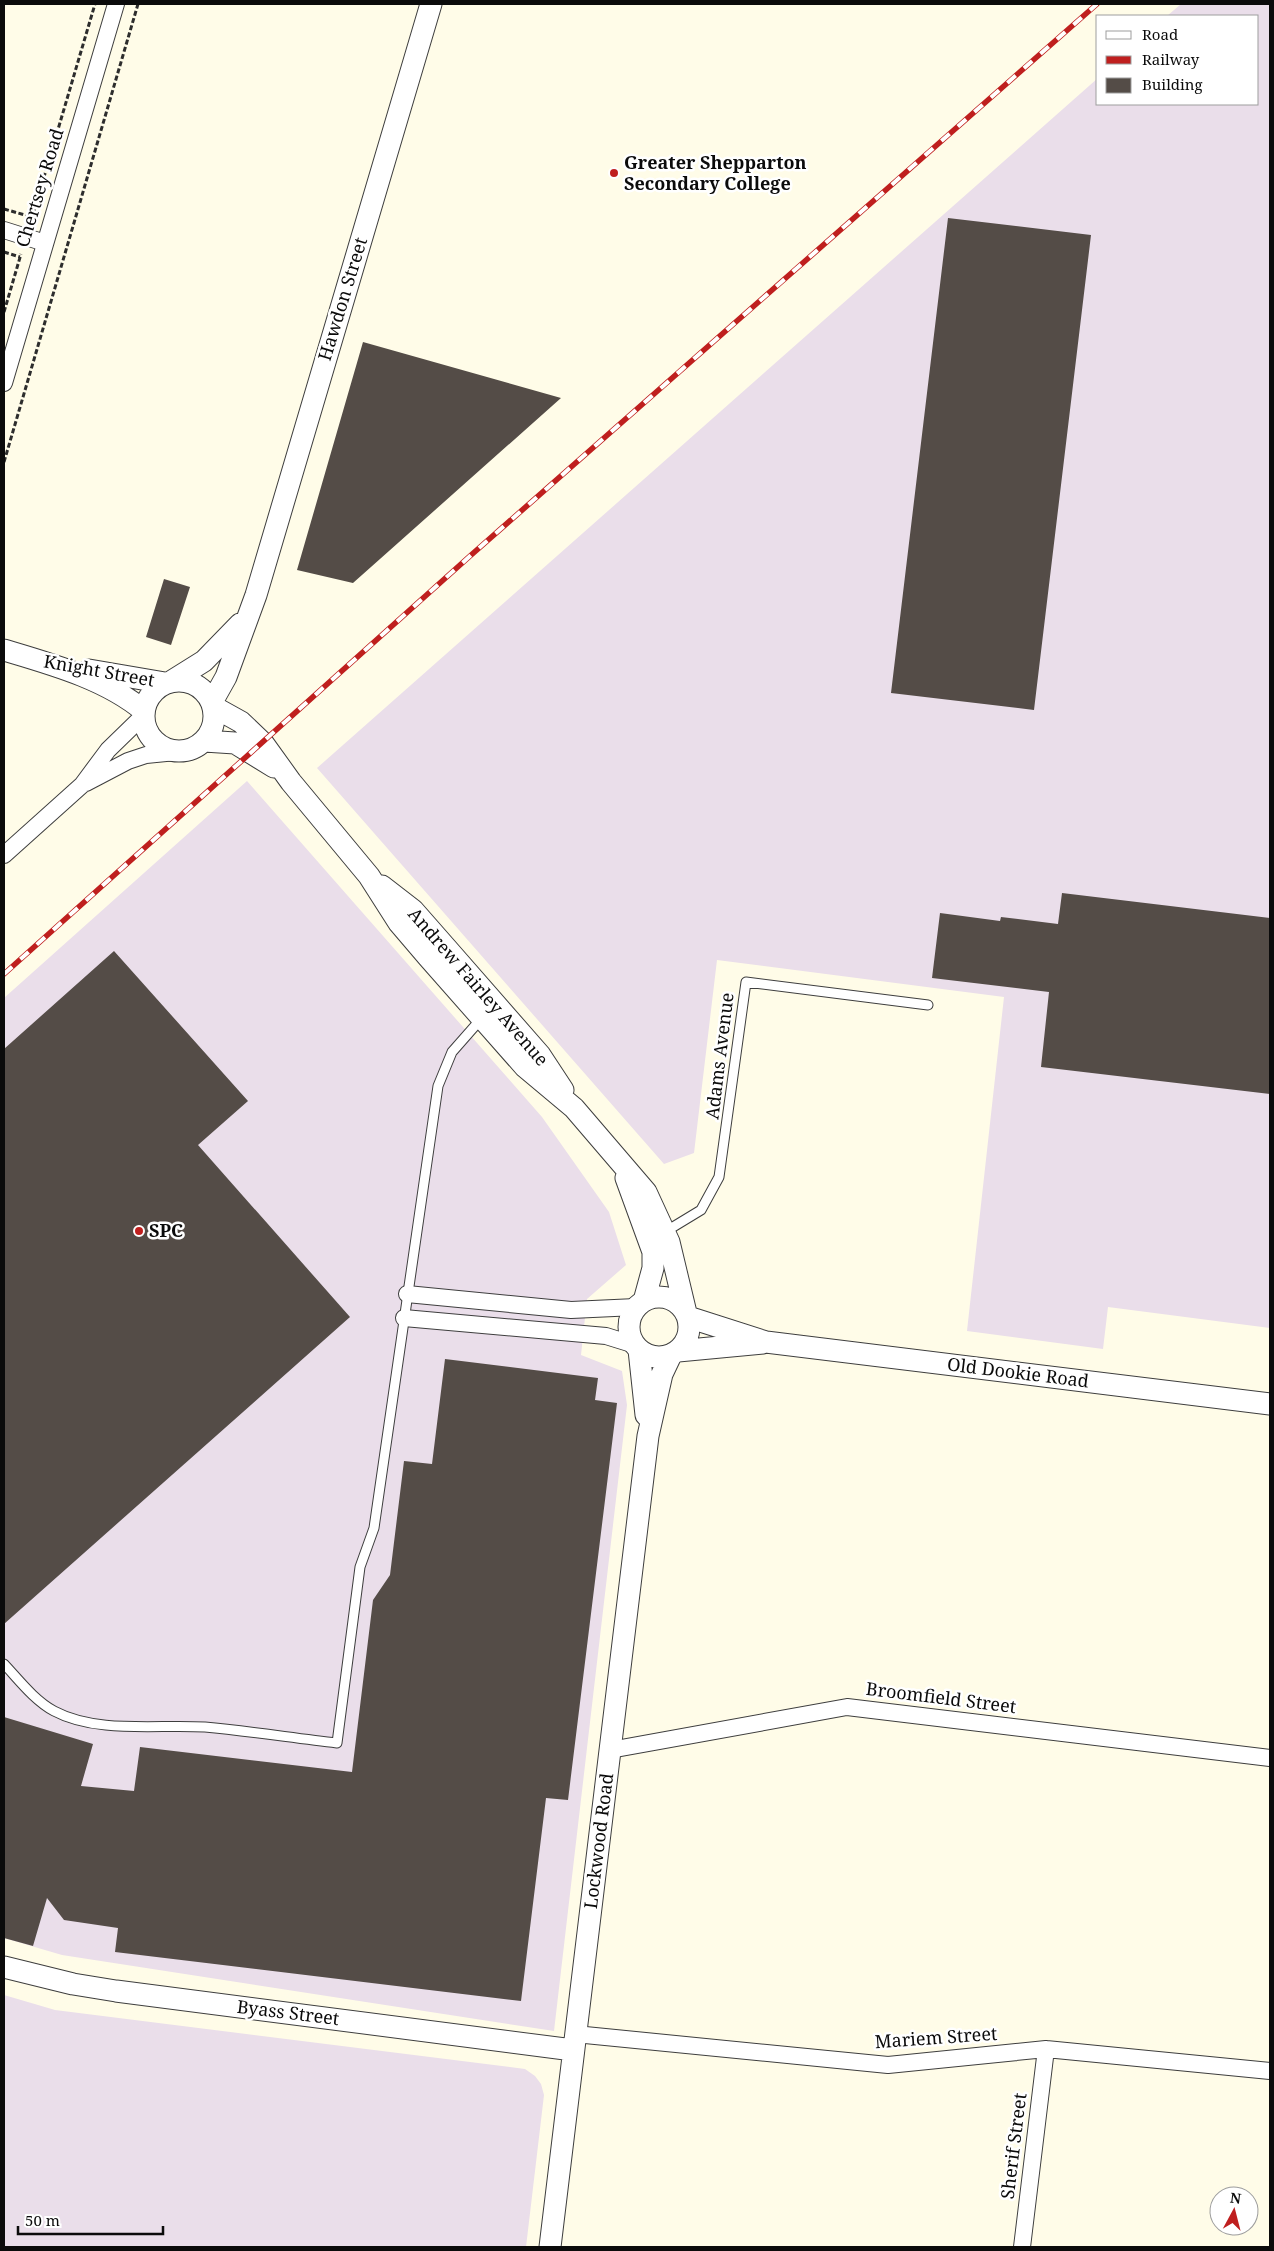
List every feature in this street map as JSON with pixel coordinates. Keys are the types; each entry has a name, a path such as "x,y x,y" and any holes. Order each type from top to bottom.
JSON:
{"street":[{"name":"Chertsey Road","path":"4,383 116,4"},
{"name":"Hawdon Street","path":"213,704 226,677 256,595 431,4"},
{"path":"4,230 45,243"},
{"name":"Hawdon Street","path":"168,682 204,661 225,642 240,625 256,595"},
{"name":"Knight Street","path":"4,650 103,685 132,700 144,713"},
{"name":"Knight Street","path":"32,659 168,682"},
{"path":"4,854 82,785 108,750 144,713 151,694 168,682 191,682 200,687 213,704 214,725 204,741 186,751 146,755 128,761 82,785"},
{"name":"Andrew Fairley Avenue","path":"213,704 246,727 263,743 291,782 370,876 399,922 428,957 540,1055 574,1108 646,1192 664,1229 680,1282 687,1315"},
{"path":"144,713 150,735 156,743 165,748 186,751"},
{"name":"Andrew Fairley Avenue","path":"204,741 235,743 269,763 291,782"},
{"name":"Andrew Fairley Avenue","path":"370,876 413,910 449,951 488,1011"},
{"path":"428,957 449,951"},
{"name":"Andrew Fairley Avenue","path":"621,1164 653,1252 653,1268 640,1304"},
{"path":"404,1318 606,1336 658,1357 674,1353 687,1339 689,1332 687,1315 672,1300 653,1297 640,1304 571,1310 407,1294"},
{"path":"637,1347 630,1336 629,1326 631,1316 640,1304"},
{"name":"Old Dookie Road","path":"687,1315 766,1342 1270,1404"},
{"name":"Old Dookie Road","path":"674,1353 766,1342"},
{"name":"Lockwood Road","path":"637,1347 643,1367 648,1436"},
{"name":"Lockwood Road","path":"550,2247 648,1436 662,1374 674,1353"},
{"name":"Broomfield Street","path":"610,1750 847,1707 1270,1758"},
{"name":"Byass Street","path":"4,1967 73,1984 116,1991 574,2042"},
{"name":"Mariem Street","path":"574,2042 888,2065 1046,2049 1270,2071"},
{"name":"Sherif Street","path":"1022,2247 1046,2049"}],"lane":[{"name":"Adams Avenue","path":"664,1229 672,1227 701,1210 720,1177 746,982 928,1005"},
{"path":"4,1664 32,1694 53,1710 76,1720 142,1726 204,1727 337,1743 360,1568 374,1528 438,1086 452,1052 488,1011"}],"path":[{"path":"4,312 95,4"},
{"path":"4,462 138,4"},
{"path":"4,209 32,217"},
{"path":"4,252 20,257"}],"shaded area":[{"path":"1181,4 1270,4 1270,1328 1108,1307 1103,1349 967,1331 1004,997 717,960 694,1153 664,1164 317,768 1096,80 1096,105 1259,105 1259,15 1168,15"},
{"path":"247,781 542,1117 609,1212 626,1265 587,1299 581,1355 622,1371 627,1405 554,2031 62,1955 4,1938 4,998"},
{"path":"4,1995 55,2010 525,2069 535,2076 541,2084 544,2095 526,2247 4,2247"}],"building":[{"path":"948,218 1091,235 1034,710 891,693"},
{"path":"363,342 561,398 353,583 297,570"},
{"path":"164,579 190,587 171,645 146,637"},
{"path":"1062,893 1270,918 1270,1094 1041,1067 1049,992 932,978 940,913 1000,921 1001,917 1058,924"},
{"name":"SPC","path":"114,951 248,1101 198,1145 350,1317 4,1624 4,1049"},
{"path":"445,1359 598,1378 595,1400 617,1403 568,1800 546,1798 521,2001 115,1952 118,1928 64,1920 47,1898 33,1946 4,1938 4,1717 93,1744 81,1786 134,1791 140,1747 352,1772 373,1600 390,1575 404,1461 432,1464"}],"railway":[{"path":"4,974 470,556 1097,4"}],"place":[{"name":"Greater Shepparton Secondary College","path":"614,173"},
{"name":"SPC","path":"139,1231"}]}
